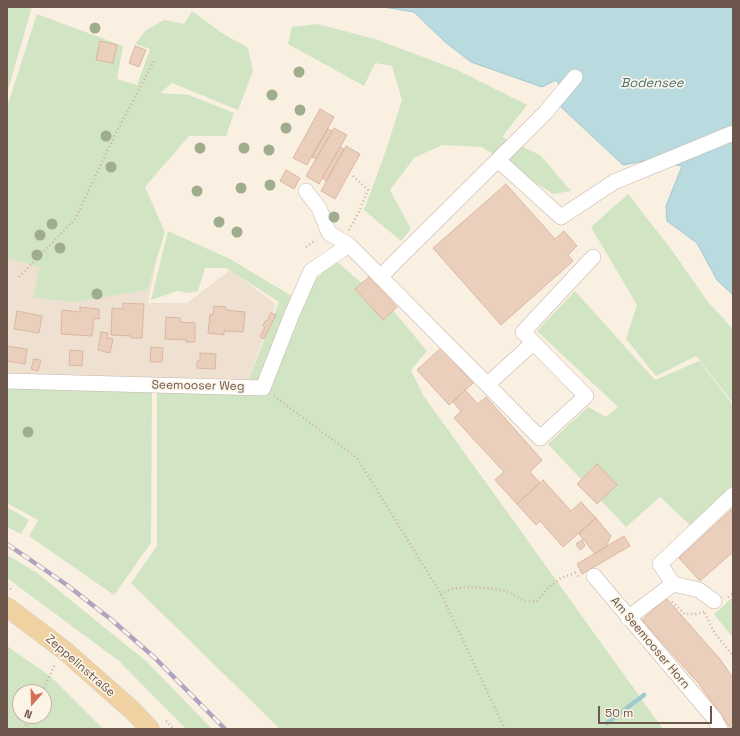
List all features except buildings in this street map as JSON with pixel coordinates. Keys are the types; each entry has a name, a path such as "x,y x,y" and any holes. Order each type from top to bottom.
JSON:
{"main road":[{"name":"Zeppelinstraße","path":"7,607 64,650 133,711 150,729"}],"street":[{"path":"380,277 545,113 574,77"},
{"path":"498,160 561,217 614,182 733,133"},
{"path":"306,191 319,208 329,233 346,244 380,277 540,438 586,396 523,332 593,257"},
{"path":"263,388 292,314 311,271 346,244"},
{"path":"488,384 533,343"},
{"name":"Seemooser Weg","path":"7,381 263,388"},
{"path":"667,588 660,564 733,495"},
{"name":"Am Seemooser Horn","path":"590,579 628,618 714,718 720,729"},
{"path":"628,618 667,588 699,590 713,605"}],"path":[{"path":"20,277 75,219 115,135 155,59"},
{"path":"346,244 368,190 352,175"},
{"path":"306,247 311,244"},
{"path":"263,388 357,458 441,594 505,729"},
{"path":"441,594 451,589 468,587 489,588 506,590 525,601 537,601 548,588 561,578 575,573 579,578 590,579"},
{"path":"667,588 685,614 704,612 713,605"},
{"path":"704,612 714,632 733,656"},
{"path":"46,684 56,662"}],"shaded area":[{"path":"161,236 148,303 187,303 230,270 276,304 246,386 7,380 7,244"}],"green space":[{"path":"7,7 32,7 7,93"},
{"path":"192,11 222,33 248,48 253,71 238,110 172,83 160,93 189,95 234,113 226,136 189,136 145,187 165,232 147,290 76,302 33,298 40,267 7,258 7,107 37,14 123,46 117,79 137,85 150,49 135,44 146,30 164,20 184,24"},
{"path":"318,24 378,40 455,69 527,105 502,137 540,155 571,191 553,194 482,147 442,145 414,158 390,190 411,229 401,241 364,210 384,156 402,100 392,66 375,63 364,86 288,44 292,27"},
{"path":"628,194 671,249 708,302 733,329 733,403 696,356 656,376 626,339 637,305 591,227"},
{"path":"168,231 230,259 295,298 336,261 391,308 427,351 411,370 423,395 663,729 280,729 131,583 157,546 157,383 246,386 279,302 226,268 205,268 198,291 188,293 177,291 151,300"},
{"path":"575,291 655,380 699,361 733,405 733,484 692,527 660,497 626,527 548,444 588,407 606,417 618,407 537,331"},
{"path":"7,388 152,390 151,543 114,595 29,536 38,520 7,503"},
{"path":"7,507 29,520 21,534 7,527"},
{"path":"7,555 36,572 147,662 212,729 186,729 119,661 7,578"},
{"path":"733,597 733,638 714,614"},
{"path":"7,646 50,676 103,729 7,729"}],"water":[{"name":"Bodensee","path":"383,7 733,7 733,295 717,280 697,243 667,221 666,206 682,166 649,160 623,165 561,107 566,95 556,80 542,87 471,62 445,42 414,12"}],"waterway":[{"path":"607,723 644,695"}],"railway":[{"path":"7,544 67,585 113,621 155,658 225,729"}]}
